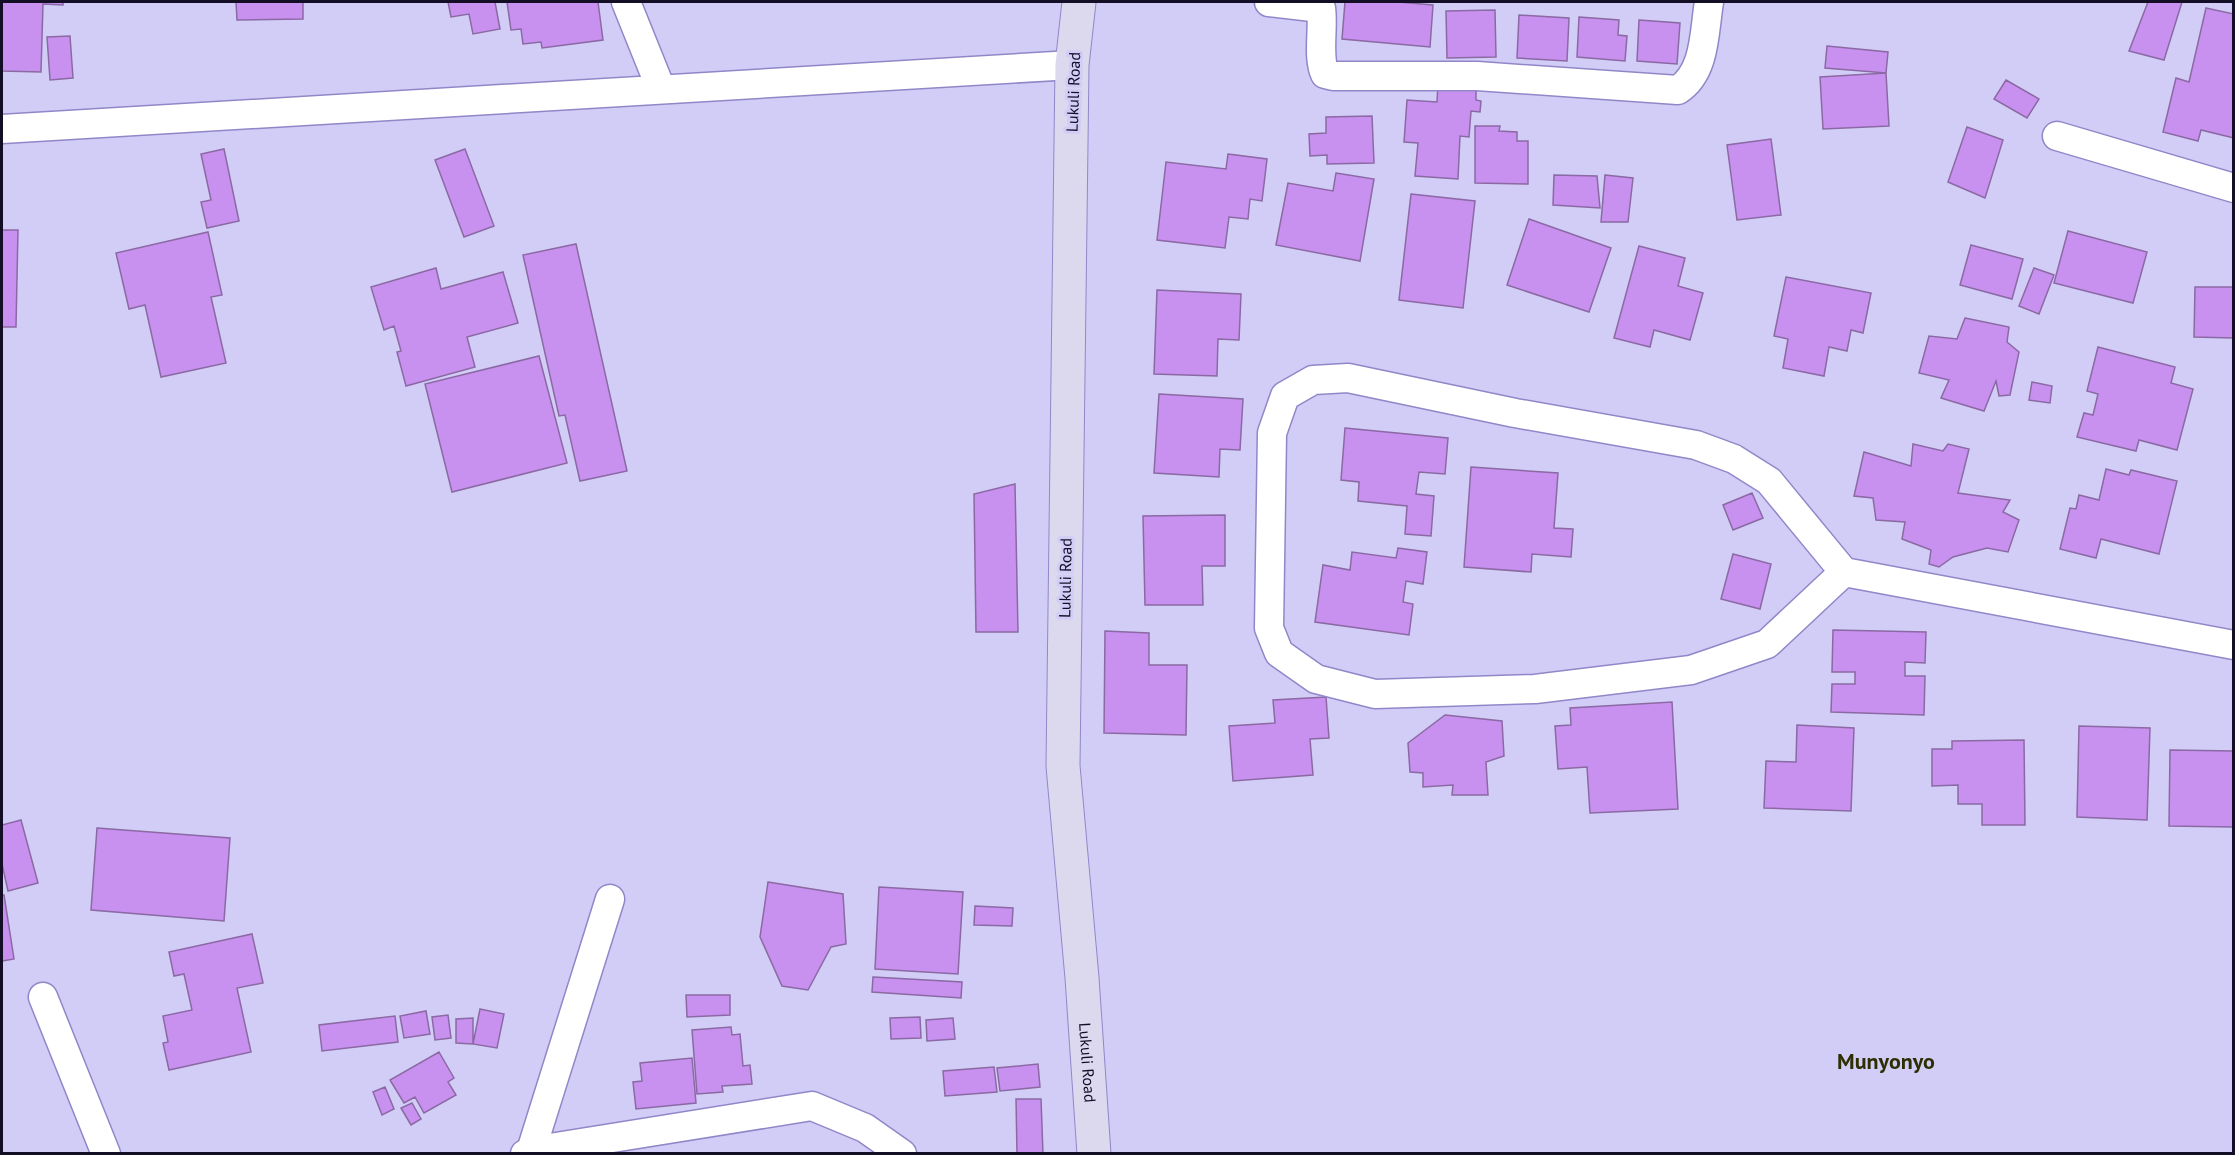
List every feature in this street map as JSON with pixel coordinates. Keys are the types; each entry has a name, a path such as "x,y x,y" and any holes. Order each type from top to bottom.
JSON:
{"street":[{"path":"626,2 661,89"},
{"name":"Lukuli Road","path":"1079,2 1072,65 1063,765 1082,978 1094,1154"},
{"path":"1269,2 1321,5 1322,66 1325,74 1333,76 1477,76 1678,90 1689,83 1699,65 1709,2"},
{"path":"2,129 1072,65"},
{"path":"2057,136 2234,188"},
{"path":"1844,572 1767,644 1691,670 1535,689 1375,694 1316,679 1279,653 1269,628 1272,433 1285,396 1313,380 1348,378 1515,413 1695,446 1734,459 1769,481 1844,572 2234,645"},
{"path":"610,899 528,1152 812,1106 866,1128 902,1154"},
{"path":"43,997 106,1154"}],"building":[{"path":"2,2 63,2 63,5 43,4 41,72 2,71"},
{"path":"236,2 303,2 303,19 237,20"},
{"path":"448,2 495,2 500,29 473,34 469,14 451,17"},
{"path":"507,2 598,2 603,40 542,48 541,42 523,44 521,29 511,30"},
{"path":"1345,2 1398,2 1433,5 1430,47 1342,39"},
{"path":"2148,2 2182,2 2164,60 2129,51"},
{"path":"2206,8 2234,14 2234,138 2201,130 2198,141 2163,132 2176,78 2189,82"},
{"path":"1495,10 1496,57 1447,58 1446,11"},
{"path":"1519,15 1569,18 1567,61 1517,58"},
{"path":"1579,17 1619,20 1618,35 1627,36 1625,61 1577,57"},
{"path":"1639,20 1680,23 1677,64 1637,61"},
{"path":"70,36 73,78 50,80 47,37"},
{"path":"1827,46 1888,52 1886,73 1825,68"},
{"path":"1886,73 1889,126 1823,129 1820,77"},
{"path":"2006,80 2039,99 2027,118 1994,99"},
{"path":"1438,83 1476,86 1476,100 1481,101 1480,112 1471,111 1469,137 1460,136 1458,179 1415,176 1418,143 1404,142 1407,100 1437,102"},
{"path":"1372,116 1374,163 1327,164 1327,155 1310,156 1309,134 1326,133 1326,117"},
{"path":"1475,126 1500,126 1499,131 1517,132 1517,141 1528,141 1528,184 1475,183"},
{"path":"1967,127 2003,140 1985,198 1948,182"},
{"path":"1771,139 1781,215 1737,220 1727,145"},
{"path":"224,149 239,221 207,228 201,202 211,200 201,154"},
{"path":"465,149 494,226 464,237 435,160"},
{"path":"1228,154 1267,159 1262,201 1250,199 1248,219 1229,217 1225,248 1157,240 1166,162 1226,169"},
{"path":"1336,173 1374,179 1360,261 1276,245 1288,183 1333,191"},
{"path":"1554,175 1597,176 1600,208 1553,205"},
{"path":"1605,175 1633,178 1628,222 1601,222"},
{"path":"1411,194 1475,201 1463,308 1399,300"},
{"path":"1529,219 1611,248 1589,312 1507,285"},
{"path":"2,230 18,230 16,327 2,327"},
{"path":"2068,231 2147,252 2133,303 2054,283"},
{"path":"208,232 222,295 211,297 226,363 161,377 145,305 129,309 116,253"},
{"path":"576,244 627,471 580,481 565,415 559,416 523,255"},
{"path":"1971,245 2023,259 2012,299 1960,285"},
{"path":"1639,246 1685,258 1678,286 1703,293 1690,340 1654,330 1650,347 1614,338"},
{"path":"436,268 441,289 503,272 518,323 467,337 475,367 406,386 397,352 401,351 394,326 384,330 371,287"},
{"path":"2034,268 2054,275 2039,314 2019,306"},
{"path":"1786,277 1871,293 1863,333 1851,330 1847,351 1829,347 1824,376 1783,368 1788,339 1774,336"},
{"path":"2195,287 2234,287 2234,338 2194,337"},
{"path":"1157,290 1241,294 1239,340 1218,339 1217,376 1154,374"},
{"path":"1965,318 2009,327 2007,342 2019,352 2010,395 1999,396 1996,381 1984,411 1941,398 1949,380 1919,373 1929,336 1957,339"},
{"path":"2098,347 2175,367 2171,383 2193,389 2177,450 2139,440 2136,451 2077,437 2084,413 2093,415 2098,394 2087,391"},
{"path":"539,356 567,463 452,492 425,384"},
{"path":"2032,382 2052,386 2050,403 2029,400"},
{"path":"1159,394 1243,399 1240,450 1220,449 1219,477 1154,473"},
{"path":"1345,428 1448,438 1445,474 1419,472 1416,494 1434,496 1431,536 1405,534 1407,506 1358,501 1359,482 1341,480"},
{"path":"1913,444 1943,451 1948,444 1969,449 1958,493 2010,500 2003,512 2019,520 2008,552 1987,548 1953,557 1939,567 1929,564 1931,550 1902,539 1905,522 1876,520 1873,498 1854,496 1864,452 1911,466"},
{"path":"1471,467 1558,473 1554,528 1573,529 1571,557 1532,554 1531,572 1464,567"},
{"path":"2106,469 2129,475 2131,470 2177,481 2159,554 2101,539 2096,558 2060,549 2070,508 2076,509 2079,495 2099,500"},
{"path":"1015,484 1018,632 976,632 974,494"},
{"path":"1752,493 1763,518 1733,530 1723,505"},
{"path":"1225,515 1225,566 1202,566 1203,605 1145,605 1143,516"},
{"path":"1398,548 1427,552 1423,584 1406,581 1403,602 1413,604 1409,635 1315,622 1323,565 1350,570 1352,552 1396,558"},
{"path":"1733,554 1771,564 1760,609 1721,599"},
{"path":"1833,630 1926,632 1925,663 1905,662 1905,676 1925,676 1924,715 1831,712 1832,684 1855,684 1855,672 1832,672"},
{"path":"1105,631 1149,633 1149,665 1187,665 1186,735 1104,733"},
{"path":"1326,697 1329,738 1310,739 1313,775 1233,781 1229,726 1275,723 1273,700"},
{"path":"1672,702 1678,809 1590,813 1587,767 1558,769 1555,726 1571,725 1570,708"},
{"path":"1445,715 1502,721 1504,756 1486,762 1488,795 1452,795 1453,785 1423,787 1423,773 1410,772 1408,743"},
{"path":"1797,725 1854,728 1851,811 1764,808 1766,761 1796,762"},
{"path":"2079,726 2150,728 2147,820 2077,817"},
{"path":"2024,740 2025,825 1982,825 1982,804 1958,804 1958,785 1932,786 1932,749 1952,749 1952,741"},
{"path":"2170,750 2234,751 2234,827 2169,826"},
{"path":"21,820 38,883 8,891 2,864 2,825"},
{"path":"97,828 230,838 224,921 91,910"},
{"path":"768,882 843,894 846,944 831,947 808,990 782,986 760,937"},
{"path":"879,887 963,892 958,974 875,969"},
{"path":"2,895 4,895 14,959 2,961"},
{"path":"975,906 1013,908 1012,926 974,925"},
{"path":"252,934 263,983 237,988 251,1052 169,1070 163,1043 168,1042 163,1016 192,1010 184,974 174,976 169,952"},
{"path":"873,977 962,982 961,998 872,992"},
{"path":"686,995 730,995 730,1015 687,1017"},
{"path":"480,1009 504,1014 497,1048 473,1044"},
{"path":"426,1011 430,1034 404,1038 400,1016"},
{"path":"448,1015 451,1038 435,1040 432,1017"},
{"path":"395,1016 398,1042 322,1051 319,1025"},
{"path":"920,1017 921,1038 891,1039 890,1018"},
{"path":"473,1018 473,1044 456,1043 456,1019"},
{"path":"953,1018 955,1039 927,1041 926,1020"},
{"path":"731,1027 732,1035 740,1034 743,1066 750,1065 752,1084 722,1086 723,1092 697,1094 692,1030"},
{"path":"439,1052 454,1078 448,1082 456,1095 424,1113 415,1097 404,1103 390,1080"},
{"path":"692,1058 696,1103 636,1109 633,1082 642,1081 640,1063"},
{"path":"1038,1064 1040,1087 1000,1091 997,1068"},
{"path":"994,1067 997,1092 945,1096 943,1071"},
{"path":"385,1087 394,1109 382,1115 373,1092"},
{"path":"1016,1099 1041,1099 1043,1154 1017,1154"},
{"path":"412,1103 421,1119 411,1125 401,1108"}],"district":[{"name":"Munyonyo","path":"1886,1061"}]}
